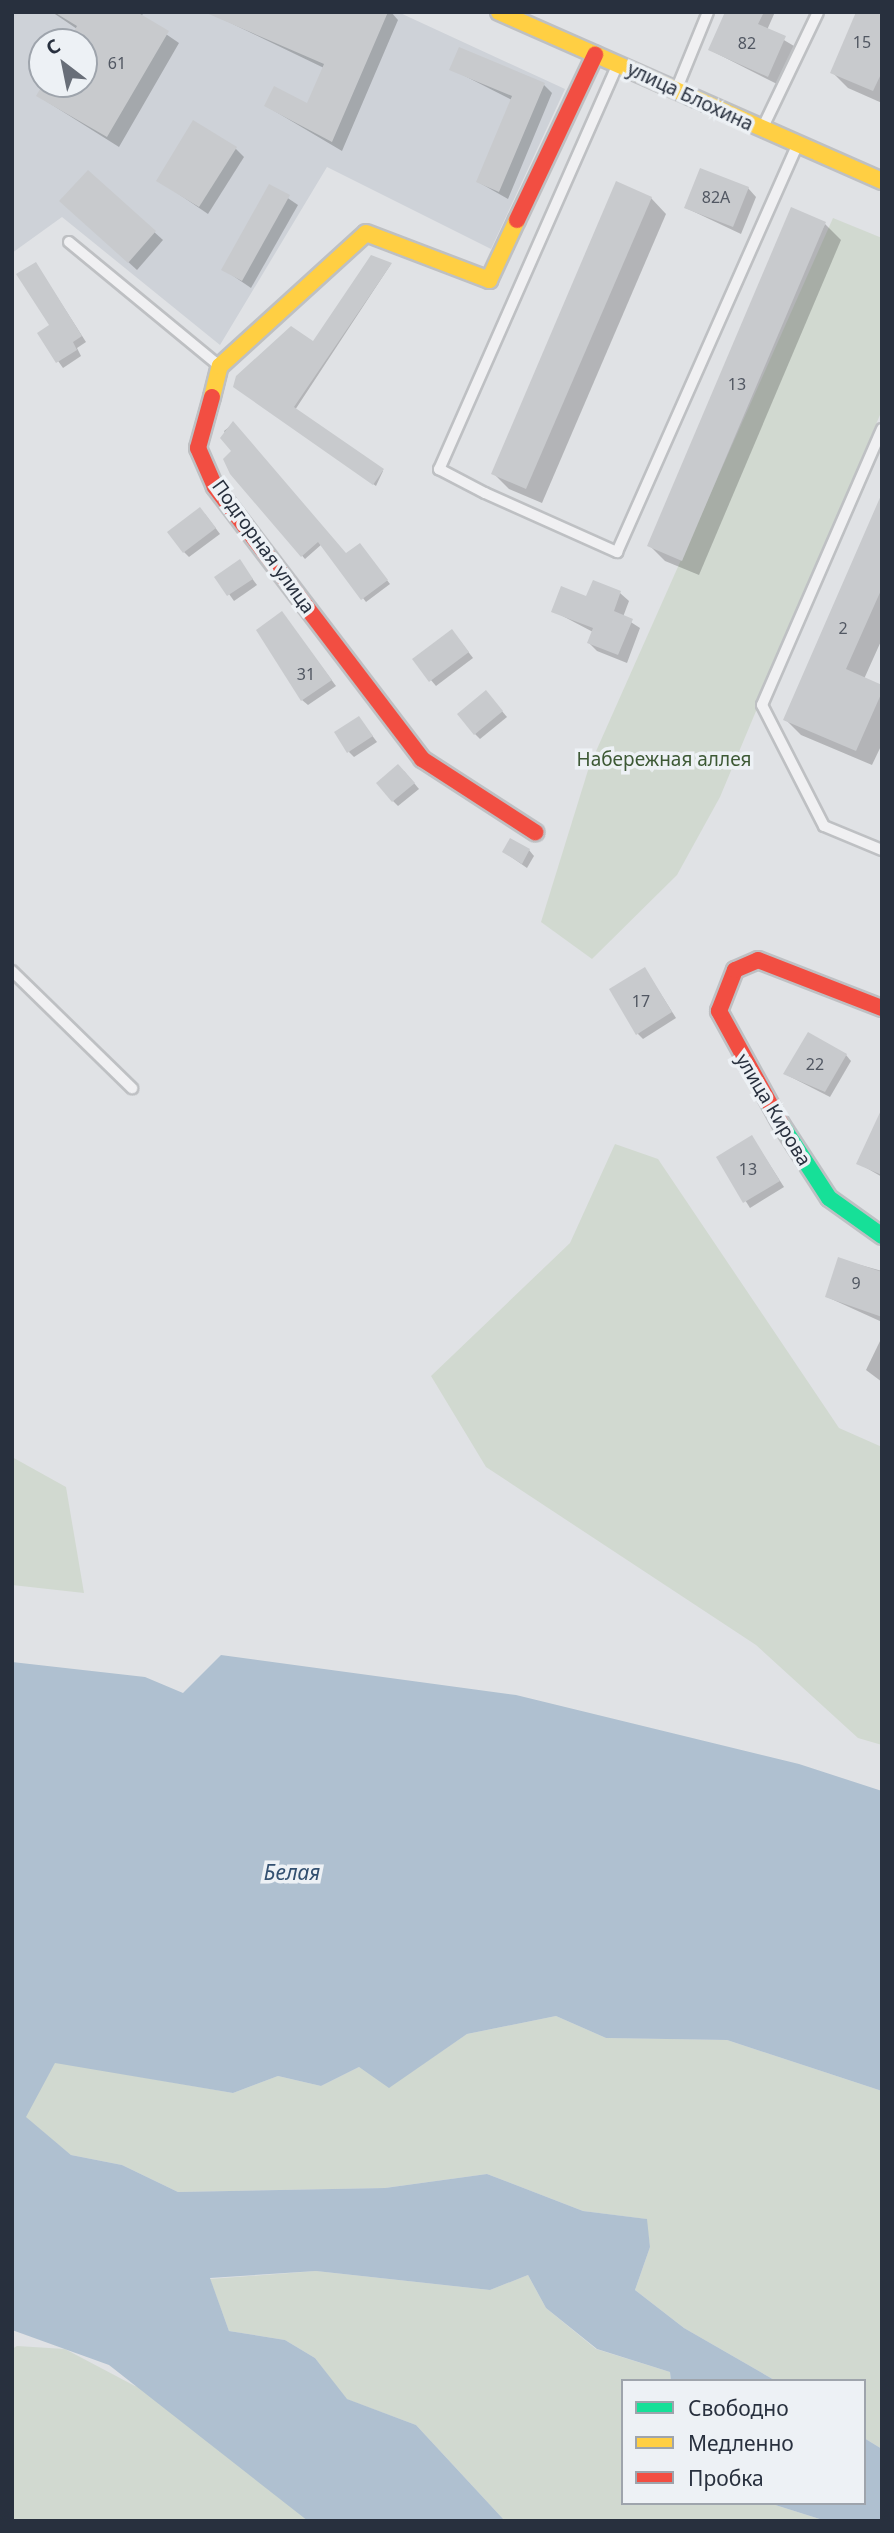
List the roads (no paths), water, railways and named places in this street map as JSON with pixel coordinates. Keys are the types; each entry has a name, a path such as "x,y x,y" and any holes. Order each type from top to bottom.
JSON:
{"street":[{"name":"улица Блохина","path":"499,12 882,181"},
{"path":"220,366 366,233 489,280 595,55"},
{"name":"Подгорная улица","path":"220,366 198,449 215,487 422,759 535,832"},
{"name":"улица Кирова","path":"882,1008 758,960 746,962 734,970 719,1011 752,1082 829,1198 882,1236"}],"lane":[{"path":"676,90 708,12"},
{"path":"762,129 818,12"},
{"path":"618,64 439,469 485,493 617,552 797,145"},
{"path":"68,243 220,366"},
{"path":"882,429 762,705 824,826 882,850"},
{"path":"12,971 132,1088"}],"water":[{"name":"Белая","path":"221,1655 516,1695 799,1764 882,1791 882,2091 727,2040 606,2038 556,2016 467,2034 389,2088 359,2067 321,2086 278,2076 233,2093 55,2063 26,2117 71,2155 122,2165 178,2192 385,2188 487,2174 583,2211 647,2219 650,2247 635,2290 684,2328 773,2379 671,2379 670,2372 597,2349 546,2308 528,2275 490,2290 316,2271 210,2278 229,2331 285,2340 315,2358 347,2399 416,2425 505,2521 308,2521 109,2365 12,2330 12,1662 145,1677 183,1693"},
{"path":"866,2439 882,2449 882,2521 826,2521 775,2505 866,2505"}],"park label":[{"name":"Набережная аллея","path":"664,760"}]}
